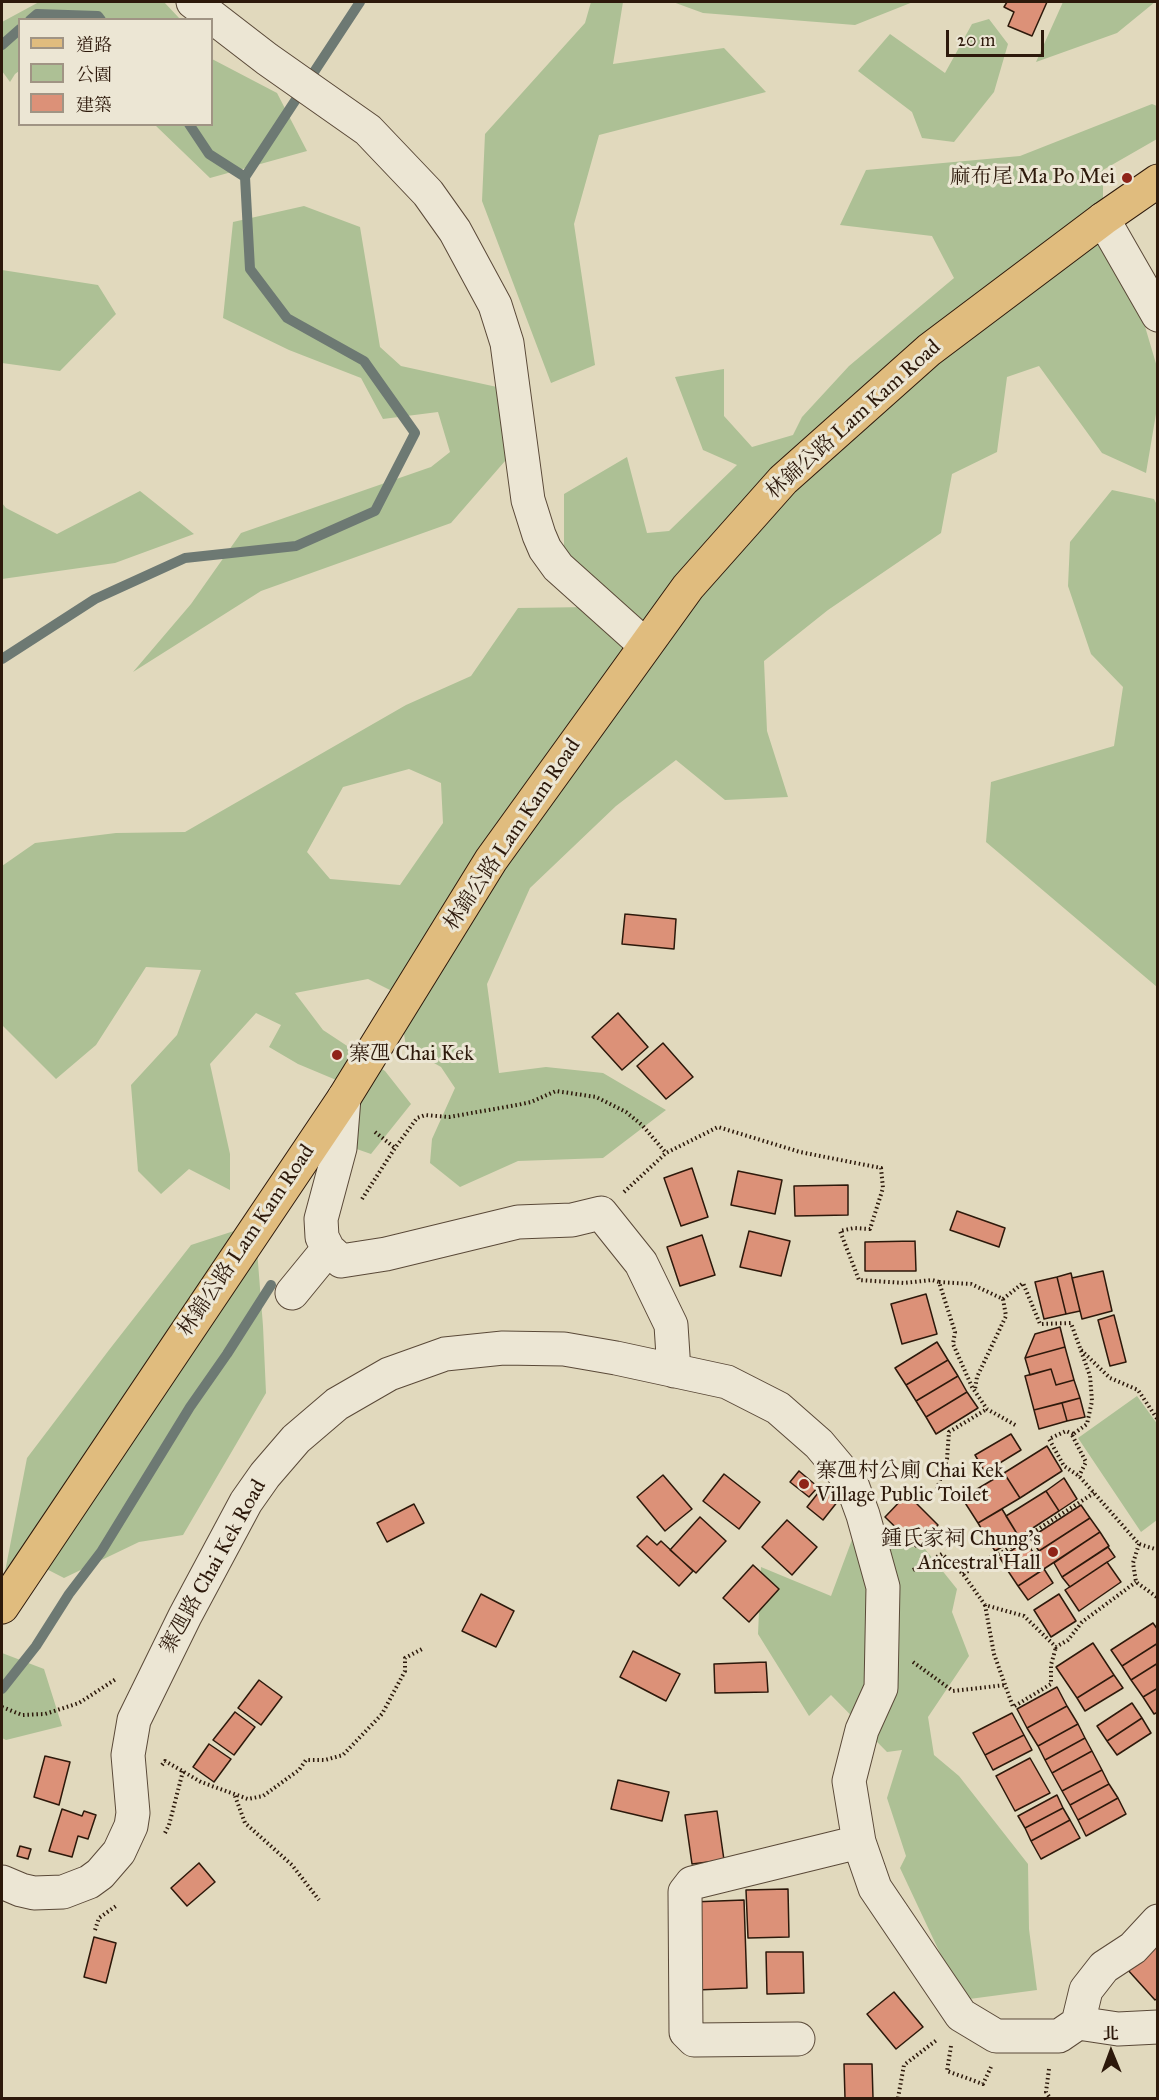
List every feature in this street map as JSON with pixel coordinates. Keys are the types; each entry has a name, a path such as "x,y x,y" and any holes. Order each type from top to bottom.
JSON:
{"main road":[{"name":"林錦公路 Lam Kam Road","path":"2,1607 344,1098 491,860 688,587 783,480 929,350 1103,219 1158,181"}],"street":[{"path":"193,2 267,59 368,130 428,193 455,231 495,305 507,343 528,500 545,549 558,567 645,645"},
{"path":"1103,219 1158,315"},
{"path":"344,1098 340,1148 321,1219 322,1236 328,1249 341,1261 386,1254 518,1222 572,1220 601,1213 641,1263 671,1325 674,1371"},
{"path":"292,1293 328,1249"},
{"name":"寨乪路 Chai Kek Road","path":"2,1882 34,1893 63,1892 89,1882 111,1864 119,1852 133,1813 128,1755 131,1730 140,1708 246,1502 276,1461 296,1439 322,1416 389,1374 445,1354 503,1348 564,1349 727,1382 778,1408 819,1444 850,1482 863,1515 883,1587 881,1688 862,1730 849,1780 859,1842 875,1888 961,2014 996,2036 1068,2029 1158,2027"},
{"path":"798,2038 694,2040 686,2032 685,1892 692,1882 859,1842"},
{"path":"1068,2029 1086,1990 1104,1967 1133,1948 1158,1921"}],"path":[{"path":"360,1202 417,1118 425,1115 449,1117 531,1102 556,1091 596,1097 626,1112 642,1125 666,1154"},
{"path":"601,1213 666,1154 718,1126 800,1152 881,1168 883,1188 870,1229 854,1228 840,1231 859,1280 904,1283 932,1280 971,1284 1003,1299"},
{"path":"383,1140 395,1148"},
{"path":"939,1282 955,1332 952,1344 975,1390 987,1409 1017,1426"},
{"path":"1003,1299 1023,1283 1040,1324 1071,1323 1090,1376 1092,1401 1086,1424 1072,1436 1086,1462 1079,1476"},
{"path":"975,1390 977,1377 1006,1316 1003,1299"},
{"path":"1081,1349 1110,1378 1138,1390 1158,1420"},
{"path":"937,1489 948,1459 948,1432 987,1409"},
{"path":"1074,1434 1066,1431 1049,1439 1064,1466 1079,1476 1139,1544 1158,1551"},
{"path":"963,1574 1094,1493"},
{"path":"1139,1544 1133,1563 1136,1582 1158,1598"},
{"path":"883,1587 942,1554 963,1574 985,1605 994,1654 1013,1707 1051,1684 1051,1665 1056,1647 1068,1640 1082,1622 1136,1582"},
{"path":"985,1605 1024,1616 1056,1647"},
{"path":"158,1770 165,1761 201,1782 235,1795 248,1799 263,1796 299,1770 306,1760 324,1760 343,1755 382,1714 405,1671 405,1658 422,1649"},
{"path":"908,1661 916,1663 952,1691 1005,1685"},
{"path":"2,1707 22,1715 45,1714 79,1703 120,1677"},
{"path":"235,1795 245,1822 292,1865 319,1900"},
{"path":"898,2098 904,2065 945,2034"},
{"path":"951,2043 946,2071 983,2084 991,2065 1005,2051 1006,2036"}],"green space":[{"path":"39,2 164,2 179,18 18,18 18,72 10,82 2,71 2,22"},
{"path":"591,2 623,2 613,64 724,48 766,92 599,135 574,224 595,365 551,383 482,201 485,134 585,23"},
{"path":"673,2 913,2 855,25 703,13"},
{"path":"1063,2 1155,2 1117,33 1036,62"},
{"path":"989,19 1008,44 994,92 954,142 922,138 912,112 858,71 890,34 945,73 972,24"},
{"path":"213,60 277,93 307,151 210,178 156,126 213,126"},
{"path":"1152,104 1157,106 1157,139 1103,170 1103,253 1141,313 1157,367 1157,408 1146,473 1102,453 1039,366 1007,377 997,452 952,474 941,533 828,610 764,661 767,731 788,797 725,800 676,760 616,806 530,888 487,984 499,1073 546,1067 603,1073 666,1110 603,1158 518,1161 460,1187 430,1163 432,1139 455,1088 441,1067 406,1047 398,994 368,979 295,993 323,1030 385,1071 411,1104 371,1154 331,1140 341,1082 298,1064 269,1047 281,1025 256,1013 210,1064 230,1154 230,1190 189,1169 161,1194 138,1171 131,1085 177,1035 201,970 146,967 96,1045 56,1079 2,1025 2,866 35,843 116,833 185,832 406,705 471,676 518,608 590,607 564,552 564,494 627,457 647,533 669,531 737,465 703,450 675,377 724,369 724,416 752,447 793,435 802,417 849,366 954,278 932,236 840,225 866,170 1020,156","holes":["409,769 441,783 443,823 400,885 330,879 307,852 343,787"]},
{"path":"304,206 360,227 380,347 401,366 497,387 512,453 451,523 261,591 133,672 191,604 241,533 431,467 450,452 438,412 383,419 361,378 289,350 223,318 233,222"},
{"path":"2,270 98,285 116,314 60,371 2,363"},
{"path":"1112,490 1154,499 1157,505 1157,987 986,842 991,782 1114,746 1123,687 1091,654 1068,586 1070,542"},
{"path":"140,491 194,534 115,563 2,579 2,503 6,508 57,534"},
{"path":"237,1230 257,1250 266,1393 183,1535 139,1542 64,1578 25,1558 3,1582 27,1458 191,1245"},
{"path":"1137,1396 1158,1425 1157,1520 1141,1532 1078,1438"},
{"path":"853,1537 925,1549 957,1589 952,1612 969,1656 928,1717 934,1755 959,1776 1028,1864 1029,1929 1037,1990 962,2000 900,1868 906,1856 887,1798 902,1750 887,1752 831,1695 809,1716 758,1634 761,1567 831,1596"},
{"path":"2,1653 44,1669 62,1726 6,1740 2,1738"}],"building":[{"path":"1007,2 1047,2 1032,36 1008,26 1014,12 1004,7"},
{"path":"625,914 676,919 674,949 622,944"},
{"path":"618,1013 648,1047 622,1070 592,1037"},
{"path":"663,1043 693,1077 666,1099 637,1066"},
{"path":"692,1168 708,1217 681,1226 664,1178"},
{"path":"738,1171 782,1180 775,1214 731,1205"},
{"path":"848,1185 848,1215 795,1216 794,1186"},
{"path":"957,1211 1005,1228 999,1247 950,1230"},
{"path":"749,1231 790,1241 781,1276 740,1267"},
{"path":"702,1235 715,1275 680,1286 667,1247"},
{"path":"915,1241 916,1271 865,1271 865,1242"},
{"path":"1103,1271 1112,1311 1082,1319 1072,1278"},
{"path":"1071,1273 1080,1311 1066,1314 1057,1277"},
{"path":"1057,1277 1066,1314 1044,1319 1035,1282"},
{"path":"926,1294 937,1334 902,1344 891,1304"},
{"path":"1114,1315 1126,1362 1110,1366 1098,1320"},
{"path":"1060,1327 1065,1347 1025,1358 1035,1334"},
{"path":"937,1342 948,1360 906,1385 895,1368"},
{"path":"1065,1347 1074,1380 1056,1385 1051,1369 1030,1375 1025,1358"},
{"path":"948,1360 958,1376 916,1401 906,1385"},
{"path":"1051,1369 1056,1385 1074,1380 1080,1398 1034,1410 1025,1376"},
{"path":"958,1376 967,1392 926,1417 916,1401"},
{"path":"967,1392 978,1408 936,1434 926,1417"},
{"path":"1080,1398 1085,1417 1067,1421 1062,1403"},
{"path":"1062,1403 1067,1421 1039,1429 1034,1410"},
{"path":"1011,1434 1021,1450 985,1472 975,1455"},
{"path":"1047,1446 1062,1471 1020,1498 1004,1473"},
{"name":"寨乪村公廁 Chai Kek Village Public Toilet","path":"799,1471 818,1487 809,1497 790,1482"},
{"path":"1004,1473 1020,1498 978,1523 962,1498"},
{"path":"724,1474 760,1502 739,1529 703,1501"},
{"path":"663,1475 692,1509 665,1531 637,1497"},
{"path":"1064,1478 1077,1499 1059,1511 1046,1491"},
{"path":"822,1488 838,1501 823,1520 807,1507"},
{"path":"1046,1491 1059,1511 1019,1537 1006,1516"},
{"path":"907,1494 938,1525 916,1547 885,1517"},
{"path":"414,1504 424,1523 387,1542 377,1523"},
{"path":"1081,1505 1090,1518 1039,1551 1030,1538"},
{"path":"1002,1509 1019,1537 995,1551 978,1523"},
{"path":"700,1517 726,1541 696,1573 670,1550"},
{"name":"鍾氏家祠 Chung's Ancestral Hall","path":"1090,1518 1100,1532 1018,1586 1008,1571"},
{"path":"787,1520 817,1547 792,1575 762,1547"},
{"path":"1100,1532 1109,1546 1062,1577 1054,1563"},
{"path":"647,1536 657,1545 661,1541 693,1571 679,1586 637,1546"},
{"path":"1026,1541 1034,1554 1008,1571 1000,1558"},
{"path":"1108,1547 1115,1557 1070,1587 1062,1577"},
{"path":"1107,1562 1121,1582 1079,1611 1065,1590"},
{"path":"753,1565 779,1589 749,1622 723,1598"},
{"path":"1044,1569 1053,1583 1028,1600 1018,1586"},
{"path":"481,1594 514,1611 496,1647 462,1631"},
{"path":"1059,1594 1076,1621 1051,1637 1034,1610"},
{"path":"1153,1623 1158,1630 1158,1643 1122,1666 1111,1650"},
{"path":"1093,1643 1114,1675 1077,1698 1056,1667"},
{"path":"1158,1643 1158,1663 1131,1680 1122,1666"},
{"path":"633,1651 680,1674 666,1701 620,1677"},
{"path":"766,1662 768,1692 715,1693 714,1664"},
{"path":"1158,1663 1158,1688 1143,1697 1131,1680"},
{"path":"1114,1675 1123,1688 1085,1711 1077,1698"},
{"path":"259,1680 282,1697 261,1725 238,1708"},
{"path":"1057,1687 1067,1706 1027,1728 1017,1709"},
{"path":"1158,1688 1158,1712 1154,1714 1143,1697"},
{"path":"1132,1703 1142,1718 1107,1741 1097,1726"},
{"path":"1067,1706 1078,1724 1038,1746 1027,1728"},
{"path":"235,1712 255,1727 234,1755 213,1740"},
{"path":"1012,1713 1024,1735 985,1755 973,1733"},
{"path":"1142,1718 1151,1733 1117,1755 1107,1741"},
{"path":"1078,1724 1085,1738 1045,1760 1038,1746"},
{"path":"1024,1735 1032,1750 993,1770 985,1755"},
{"path":"1085,1738 1092,1751 1052,1773 1045,1760"},
{"path":"209,1744 231,1759 214,1782 193,1767"},
{"path":"1092,1751 1102,1770 1062,1791 1052,1773"},
{"path":"45,1756 70,1762 59,1805 34,1797"},
{"path":"1030,1758 1050,1793 1015,1811 996,1776"},
{"path":"1102,1770 1109,1784 1070,1805 1062,1791"},
{"path":"618,1780 669,1792 662,1821 611,1809"},
{"path":"1109,1784 1118,1798 1078,1820 1070,1805"},
{"path":"1057,1795 1063,1808 1025,1828 1018,1816"},
{"path":"1118,1798 1126,1814 1086,1836 1078,1820"},
{"path":"1063,1808 1070,1820 1031,1841 1025,1828"},
{"path":"62,1809 82,1816 84,1811 96,1815 88,1839 78,1836 72,1857 49,1851"},
{"path":"717,1811 724,1860 692,1864 685,1815"},
{"path":"1070,1820 1080,1838 1041,1859 1031,1841"},
{"path":"20,1846 31,1849 28,1859 17,1856"},
{"path":"199,1863 215,1882 187,1906 171,1888"},
{"path":"788,1889 789,1937 748,1938 746,1890"},
{"path":"744,1900 747,1988 696,1990 692,1902"},
{"path":"94,1937 116,1943 106,1983 84,1977"},
{"path":"1156,1944 1158,1947 1158,1998 1155,2000 1127,1969"},
{"path":"766,1952 803,1952 804,1993 767,1994"},
{"path":"894,1992 923,2027 896,2049 867,2014"},
{"path":"844,2064 872,2064 873,2098 845,2098"}],"waterway":[{"path":"2,659 95,599 185,558 296,546 375,511 415,433 364,361 287,318 250,269 245,177 360,2"},
{"path":"32,18 37,14 98,16 100,18"},
{"path":"2,45 18,31"},
{"path":"190,126 209,154 245,177"},
{"path":"2,1689 36,1646 69,1594 101,1552 190,1407 271,1285"}],"place":[{"name":"麻布尾 Ma Po Mei","path":"1127,178"},
{"name":"寨乪 Chai Kek","path":"337,1055"},
{"name":"寨乪村公廁 Chai Kek Village Public Toilet","path":"804,1484"},
{"name":"鍾氏家祠 Chung's Ancestral Hall","path":"1053,1552"}]}
